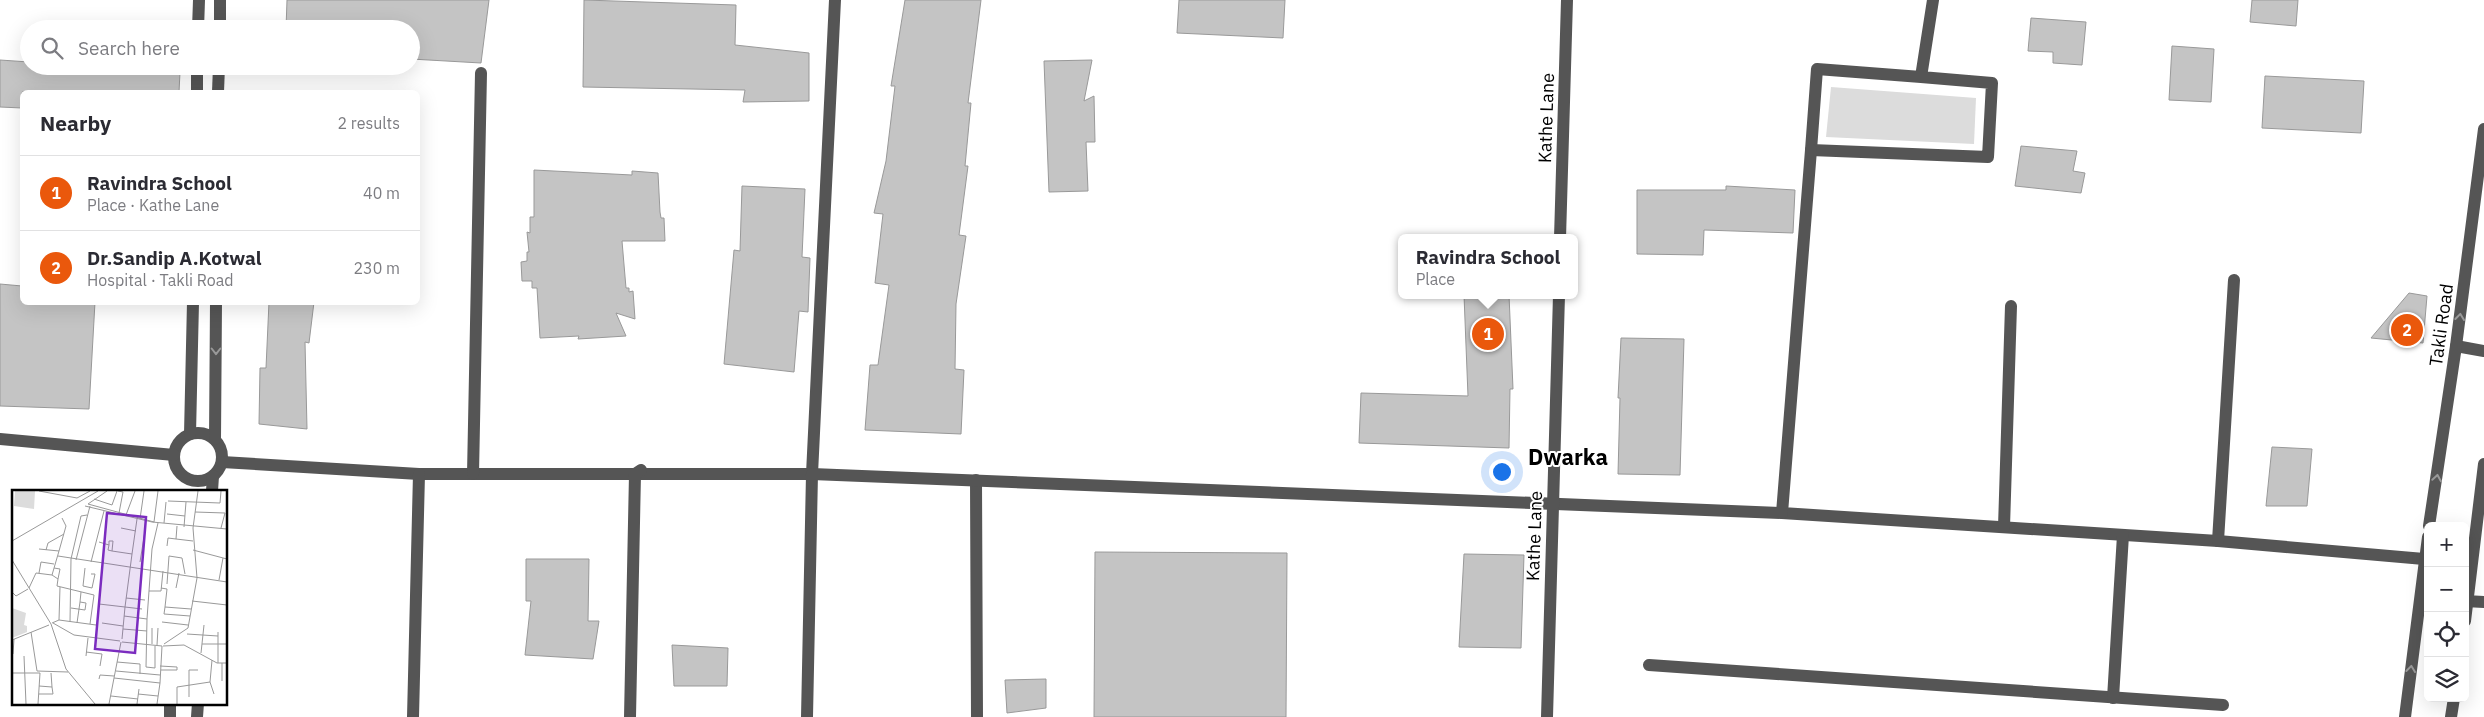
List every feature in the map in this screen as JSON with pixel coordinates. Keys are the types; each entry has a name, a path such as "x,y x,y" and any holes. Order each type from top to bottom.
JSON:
{"street":[{"path":"198,0 198,20"},
{"path":"220,0 220,20"},
{"path":"807,717 812,474 835,0"},
{"name":"Kathe Lane","path":"1560,234 1567,0"},
{"path":"1921,77 1933,0"},
{"path":"1782,512 1817,68 1992,83 1988,157 1811,150"},
{"path":"473,474 481,73"},
{"path":"196,90 197,75"},
{"path":"218,90 219,75"},
{"name":"Takli Road","path":"2431,522 2456,346 2479,209 2484,129"},
{"path":"2218,541 2234,280"},
{"name":"Kathe Lane","path":"1547,717 1559,299"},
{"path":"190,434 193,305"},
{"path":"212,490 213,476 222,462 222,454 215,439 216,305"},
{"path":"2004,527 2011,306"},
{"path":"2456,346 2484,352"},
{"path":"213,476 198,481 183,476 174,463 174,455 179,441 190,434 201,432 215,439"},
{"path":"0,439 174,455"},
{"path":"222,462 419,474 641,470 812,474 1782,512 2218,541 2424,559"},
{"path":"2469,578 2484,464"},
{"path":"630,717 641,470"},
{"path":"413,717 419,474"},
{"path":"182,490 183,476"},
{"path":"976,480 977,717"},
{"path":"2113,698 2123,535"},
{"path":"2405,717 2424,598"},
{"path":"2469,601 2484,602"},
{"path":"1649,665 2224,705"},
{"path":"2451,717 2453,702"},
{"path":"170,704 170,717"},
{"path":"197,717 198,704"}],"shaded area":[{"path":"1831,87 1976,98 1974,144 1826,137"}],"building":[{"path":"287,0 489,0 481,63 420,60 420,20 286,20"},
{"path":"584,0 736,5 735,45 809,53 809,101 743,102 745,90 583,87"},
{"path":"905,0 981,0 968,103 971,103 965,166 968,166 959,235 966,236 956,304 955,369 964,370 961,434 865,430 870,365 878,365 889,285 875,283 883,214 874,213 886,161 895,86 891,86"},
{"path":"1179,0 1285,0 1283,38 1177,33"},
{"path":"2252,0 2298,0 2296,26 2250,22"},
{"path":"2031,18 2086,22 2082,65 2053,63 2053,52 2028,51"},
{"path":"2172,46 2214,49 2211,102 2169,100"},
{"path":"0,60 20,61 20,75 180,75 179,90 20,90 20,108 0,107"},
{"path":"1092,60 1084,101 1094,96 1095,142 1086,142 1088,191 1049,192 1044,61"},
{"path":"2265,76 2364,81 2361,133 2262,128"},
{"path":"2021,146 2077,151 2073,171 2085,173 2081,193 2015,186"},
{"path":"534,170 632,175 632,171 658,173 660,212 661,218 664,218 665,241 622,241 626,288 629,288 629,292 633,291 635,319 616,313 626,336 578,339 579,336 540,338 537,288 532,288 532,281 522,281 521,262 527,261 527,252 529,252 527,232 530,233 530,217 534,217"},
{"path":"742,186 805,189 802,257 810,258 808,312 799,311 794,372 724,364 734,250 740,251"},
{"path":"1726,186 1795,190 1793,233 1704,230 1703,255 1637,254 1637,190 1726,190"},
{"path":"0,284 20,286 20,305 95,305 89,409 0,406"},
{"path":"2409,293 2427,296 2423,343 2371,338"},
{"path":"1464,299 1509,299 1513,389 1510,389 1509,448 1359,443 1361,393 1468,396"},
{"path":"269,305 314,305 309,343 305,342 307,429 259,424 260,368 266,368"},
{"path":"1621,338 1684,339 1680,475 1618,474 1620,398 1618,398"},
{"path":"2272,447 2312,449 2307,506 2266,506"},
{"path":"1095,552 1287,553 1286,717 1094,717"},
{"path":"1464,554 1524,555 1521,648 1459,647"},
{"path":"526,559 589,559 588,621 599,621 593,659 525,655 531,601 526,601"},
{"path":"672,645 728,648 727,686 674,686"},
{"path":"1046,679 1046,708 1007,713 1005,680"}],"place":[{"name":"Dr.Sandip A.Kotwal","path":"2407,330"},
{"name":"Ravindra School","path":"1488,334"}],"district":[{"name":"Dwarka","path":"1568,456"}]}
